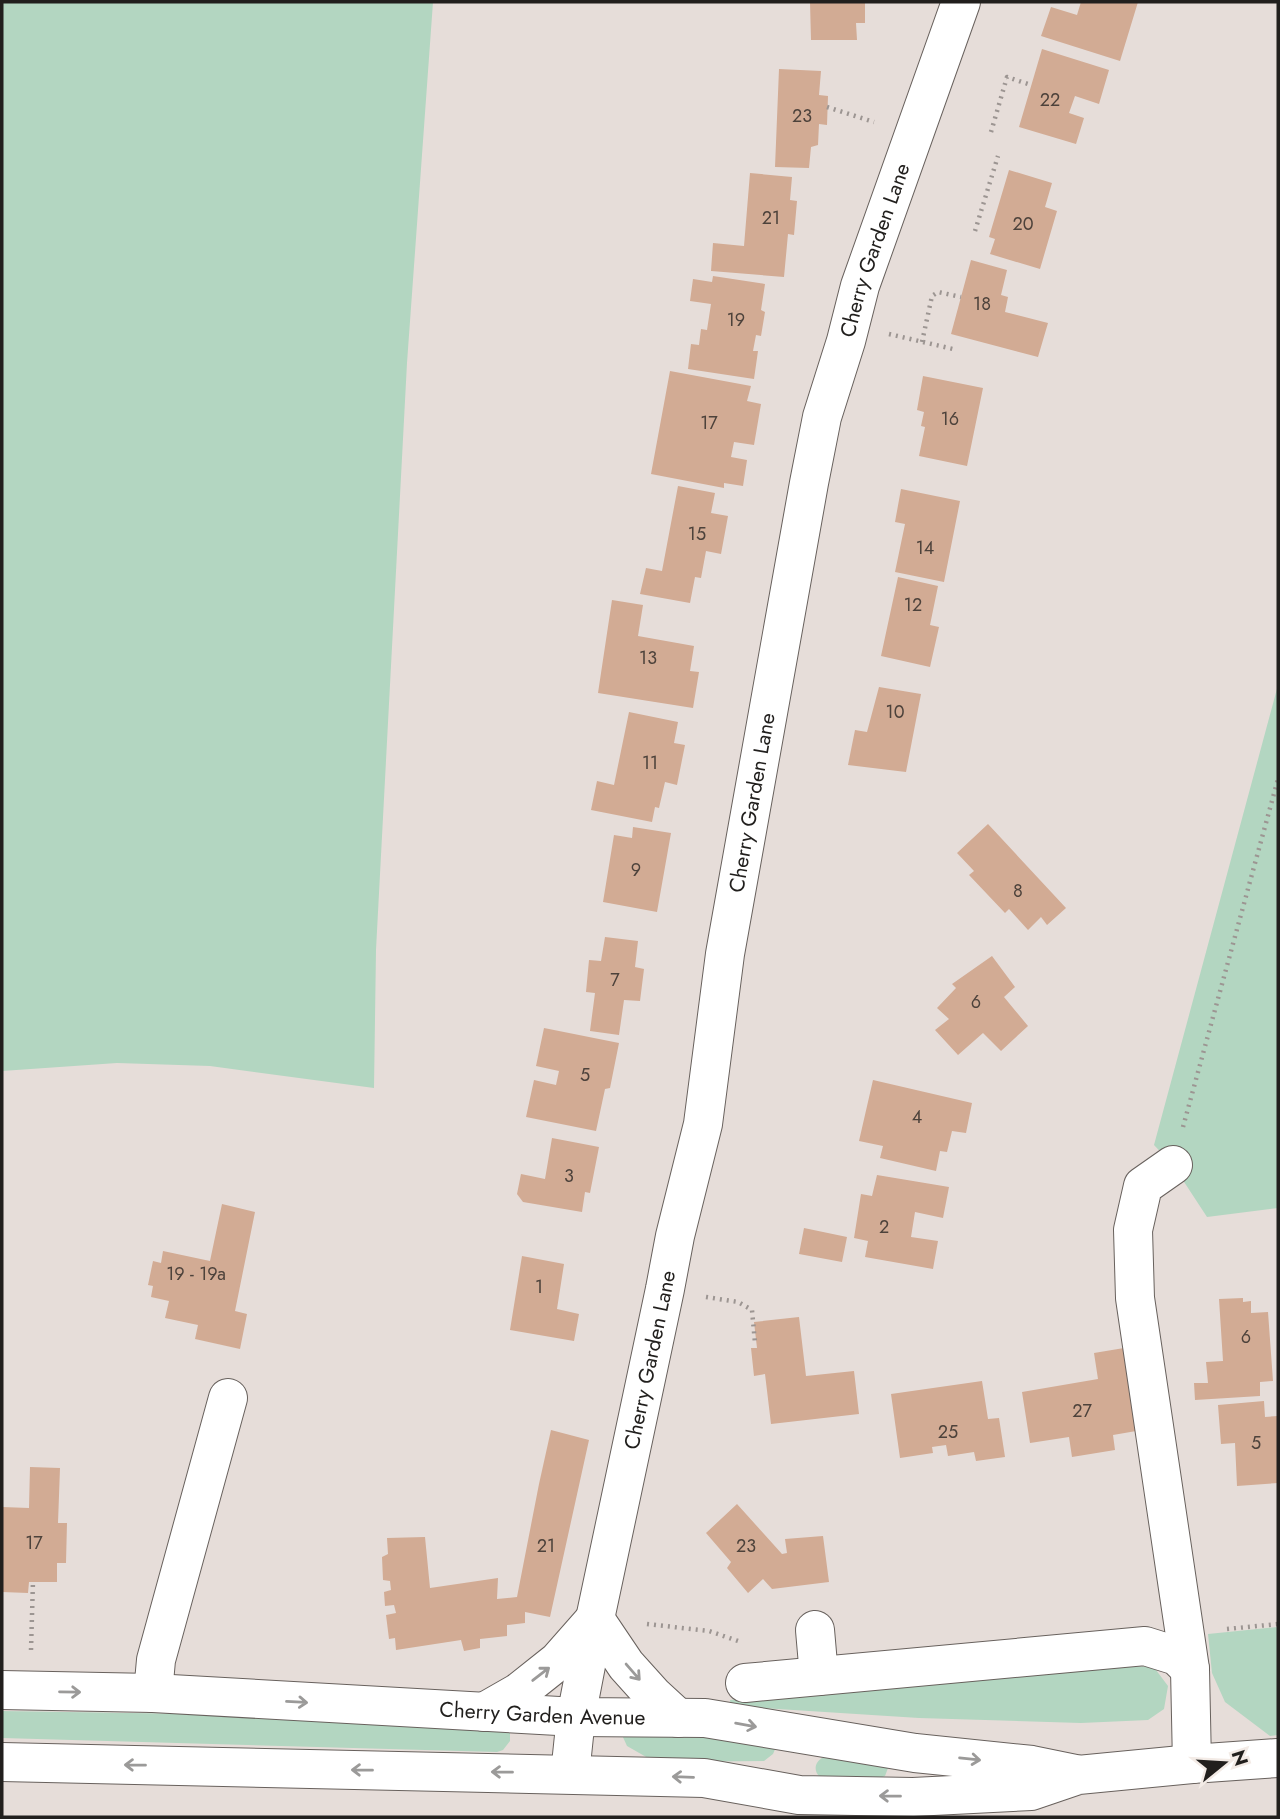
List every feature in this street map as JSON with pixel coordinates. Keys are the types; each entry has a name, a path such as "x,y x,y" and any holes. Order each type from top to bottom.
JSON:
{"main road":[{"name":"Cherry Garden Lane","path":"570,1774 576,1717 595,1619 675,1236 702,1124 725,954 822,417 860,286 961,2"},
{"path":"1173,1165 1143,1185 1133,1230 1137,1311 1190,1669 1192,1764"},
{"path":"153,1693 156,1660 228,1398"},
{"name":"Cherry Garden Lane","path":"484,1712 519,1692 558,1661 595,1619"},
{"path":"595,1619 626,1665 678,1718"},
{"path":"815,1630 819,1676"},
{"path":"745,1683 1145,1646 1177,1656 1190,1669"},
{"name":"Cherry Garden Avenue","path":"2,1690 153,1693 576,1717 705,1718 915,1753 1032,1765 1078,1775"},
{"name":"Cherry Garden Avenue","path":"2,1762 704,1778 799,1795 914,1797 1031,1791 1078,1775 1278,1758"}],"path":[{"path":"991,132 1007,77 1031,85"},
{"path":"827,107 879,124"},
{"path":"975,231 998,156"},
{"path":"922,342 932,296 938,292 961,297"},
{"path":"851,322 879,332 953,349"},
{"path":"1173,1165 1278,779"},
{"path":"695,1295 748,1306 752,1310 755,1343"},
{"path":"31,1658 33,1581"},
{"path":"643,1623 709,1631"}],"green space":[{"path":"2,2 433,2 407,363 376,950 374,1088 210,1066 117,1063 2,1071"},
{"path":"1278,685 1278,1208 1207,1217 1173,1165 1154,1145"},
{"path":"1278,1627 1278,1735 1270,1736 1225,1702 1212,1673 1208,1634"},
{"path":"1153,1666 1168,1686 1164,1709 1148,1720 1081,1723 919,1718 731,1706 730,1700 994,1675"},
{"path":"2,1711 197,1714 510,1732 510,1741 503,1750 497,1752 2,1738"},
{"path":"622,1735 767,1736 776,1747 773,1754 764,1761 655,1762 627,1746"},
{"path":"822,1758 881,1759 888,1768 885,1776 880,1778 820,1777 816,1767"}],"building":[{"path":"810,2 865,2 865,23 856,23 857,40 811,40"},
{"path":"1081,2 1138,2 1120,61 1041,36 1051,7 1077,15"},
{"path":"1042,49 1109,70 1099,104 1075,96 1069,113 1084,118 1076,144 1019,127"},
{"path":"779,69 821,71 819,95 828,96 827,125 819,124 818,145 811,147 809,168 775,167"},
{"path":"1009,170 1052,183 1045,207 1057,211 1040,269 990,254 995,239 989,237"},
{"path":"750,173 792,177 790,200 797,201 794,235 788,234 784,277 711,271 713,243 744,246"},
{"path":"971,260 1007,270 1001,295 1008,297 1005,312 1048,323 1038,357 951,334"},
{"path":"713,276 765,284 761,310 765,312 761,336 756,335 753,351 758,351 754,379 688,369 691,344 699,345 701,329 707,330 711,304 690,301 693,279 712,282"},
{"path":"670,371 751,386 747,401 761,404 754,445 734,442 731,457 747,460 743,486 724,483 724,488 651,474"},
{"path":"923,376 983,388 967,466 919,456 925,427 921,426 924,412 917,410"},
{"path":"678,486 715,493 711,513 728,516 721,554 706,551 701,578 695,577 690,603 640,594 646,568 662,571"},
{"path":"901,489 960,501 944,582 895,572 905,524 895,522"},
{"path":"898,577 938,586 930,625 939,627 930,667 881,656"},
{"path":"612,600 643,605 638,636 694,646 690,671 699,672 693,708 598,693"},
{"path":"879,687 921,694 906,772 848,765 855,730 867,732"},
{"path":"629,712 678,722 674,743 685,745 677,785 665,782 659,808 655,807 652,822 591,810 597,781 614,785"},
{"path":"988,824 1066,908 1047,925 1041,917 1028,930 1009,909 1005,913 969,875 974,871 957,853"},
{"path":"633,827 671,833 657,912 603,902 614,835 632,838"},
{"path":"605,937 638,941 635,967 644,969 640,1001 624,1000 619,1035 590,1031 595,993 586,992 589,960 601,961"},
{"path":"992,956 1015,987 1004,997 1028,1026 1001,1051 983,1033 958,1055 935,1030 949,1019 937,1008 956,988 952,984"},
{"path":"544,1028 619,1043 610,1088 605,1089 596,1131 526,1117 534,1080 556,1085 559,1071 536,1066"},
{"path":"873,1080 972,1103 966,1133 952,1131 947,1152 940,1151 936,1171 880,1158 883,1146 859,1141"},
{"path":"552,1138 599,1147 590,1193 585,1192 582,1212 523,1202 517,1194 521,1174 545,1179"},
{"path":"877,1175 949,1187 943,1218 915,1212 911,1237 938,1241 933,1269 865,1257 868,1241 854,1238 861,1194 872,1196"},
{"path":"222,1204 255,1212 235,1311 247,1314 240,1349 195,1339 198,1325 165,1318 169,1301 151,1297 153,1286 148,1285 153,1261 161,1263 163,1251 210,1261"},
{"path":"804,1228 847,1237 842,1262 799,1254"},
{"path":"522,1256 564,1264 557,1309 579,1314 574,1341 510,1330"},
{"path":"1243,1298 1243,1302 1251,1301 1251,1313 1268,1312 1273,1381 1260,1382 1260,1396 1195,1400 1194,1383 1208,1383 1206,1362 1223,1361 1219,1299"},
{"path":"799,1317 806,1376 854,1371 859,1414 771,1424 765,1374 754,1376 751,1348 757,1348 754,1322"},
{"path":"1130,1347 1142,1430 1113,1435 1115,1450 1072,1457 1069,1437 1030,1443 1022,1392 1098,1379 1094,1353"},
{"path":"982,1381 988,1419 999,1418 1005,1457 976,1461 974,1452 948,1456 946,1445 932,1447 933,1453 900,1458 891,1394"},
{"path":"1264,1401 1265,1417 1278,1416 1278,1483 1237,1486 1235,1443 1221,1444 1218,1405"},
{"path":"551,1430 589,1440 550,1617 525,1612 525,1623 507,1625 507,1636 480,1639 480,1648 464,1651 461,1640 396,1650 395,1638 389,1639 386,1615 396,1613 394,1605 385,1606 384,1592 391,1590 390,1581 383,1580 382,1557 388,1554 387,1538 425,1537 430,1588 498,1578 497,1599 517,1597"},
{"path":"30,1467 60,1468 58,1523 67,1523 66,1563 57,1563 57,1582 29,1582 28,1593 2,1592 2,1507 29,1508"},
{"path":"737,1504 782,1554 787,1553 785,1539 823,1536 829,1582 772,1589 763,1579 748,1593 727,1568 731,1562 706,1533"}]}
